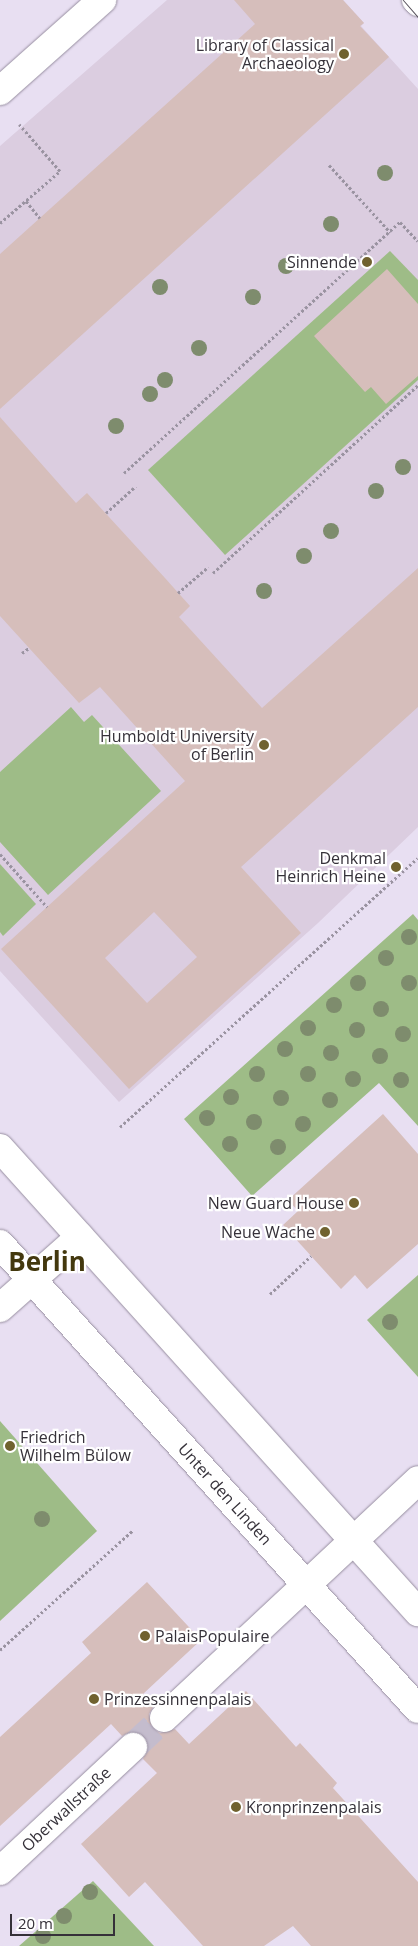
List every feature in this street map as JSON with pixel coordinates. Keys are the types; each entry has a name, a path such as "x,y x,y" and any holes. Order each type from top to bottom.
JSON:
{"main road":[{"path":"0,91 102,0"},
{"path":"0,1148 418,1612"},
{"path":"0,1308 80,1237"},
{"name":"Unter den Linden","path":"0,1244 297,1594 418,1709"},
{"path":"164,1718 418,1480"},
{"name":"Oberwallstraße","path":"0,1871 133,1748"}],"path":[{"path":"0,224 60,171 18,124"},
{"path":"329,165 390,232"},
{"path":"26,201 40,218"},
{"path":"124,473 400,222 418,241"},
{"path":"213,572 418,385"},
{"path":"106,513 136,486"},
{"path":"178,593 208,566"},
{"path":"22,653 28,648"},
{"path":"0,854 47,906"},
{"path":"120,1127 418,858"},
{"path":"270,1294 311,1256"},
{"path":"0,1650 132,1531"}],"shaded area":[{"path":"167,0 343,0 364,23 361,26 418,89 418,827 318,923 119,1102 0,971 0,146"}],"green space":[{"path":"390,251 418,280 418,380 225,555 148,470"},
{"path":"71,707 84,722 92,715 161,791 48,895 0,842 0,772"},
{"path":"0,864 36,904 3,936 0,932"},
{"path":"413,914 418,920 418,1126 379,1083 252,1196 184,1119"},
{"path":"418,1275 418,1377 367,1320"},
{"path":"0,1421 97,1531 0,1621"},
{"path":"93,1881 154,1946 19,1946"}],"building":[{"path":"234,0 343,0 364,23 360,26 389,57 0,409 0,254 255,24"},
{"path":"387,269 418,304 418,376 386,404 371,387 365,392 314,336"},
{"name":"Humboldt University of Berlin","path":"0,417 76,503 87,493 165,578 190,606 179,617 262,708 418,568 418,707 241,867 301,933 129,1089 1,949 185,781 100,687 79,703 0,616","holes":["154,912 197,957 147,1003 105,958"]},
{"name":"New Guard House","path":"383,1114 418,1154 418,1244 367,1289 355,1275 341,1289 283,1225 298,1211 288,1200"},
{"name":"Kronprinzenpalais","path":"147,1582 201,1640 143,1694 154,1706 149,1714 152,1728 160,1733 175,1729 189,1744 246,1691 296,1747 300,1743 337,1783 333,1788 418,1882 418,1946 311,1946 293,1926 264,1946 203,1946 145,1882 129,1897 81,1844 157,1773 143,1759 148,1744 144,1736 130,1732 122,1736 111,1724 0,1826 0,1737 91,1653 82,1642"}],"tunnel":[{"path":"133,1747 164,1718"}],"tram line":[{"path":"403,0 418,17"}],"place":[{"name":"Library of Classical Archaeology","path":"344,54"},
{"name":"Sinnende","path":"367,262"},
{"name":"Humboldt University of Berlin","path":"264,745"},
{"name":"Denkmal Heinrich Heine","path":"396,867"},
{"name":"New Guard House","path":"354,1203"},
{"name":"Neue Wache","path":"325,1232"},
{"name":"Friedrich Wilhelm Bülow","path":"10,1446"},
{"name":"PalaisPopulaire","path":"145,1636"},
{"name":"Prinzessinnenpalais","path":"94,1699"},
{"name":"Kronprinzenpalais","path":"236,1807"}],"district":[{"name":"Berlin","path":"47,1262"}]}
